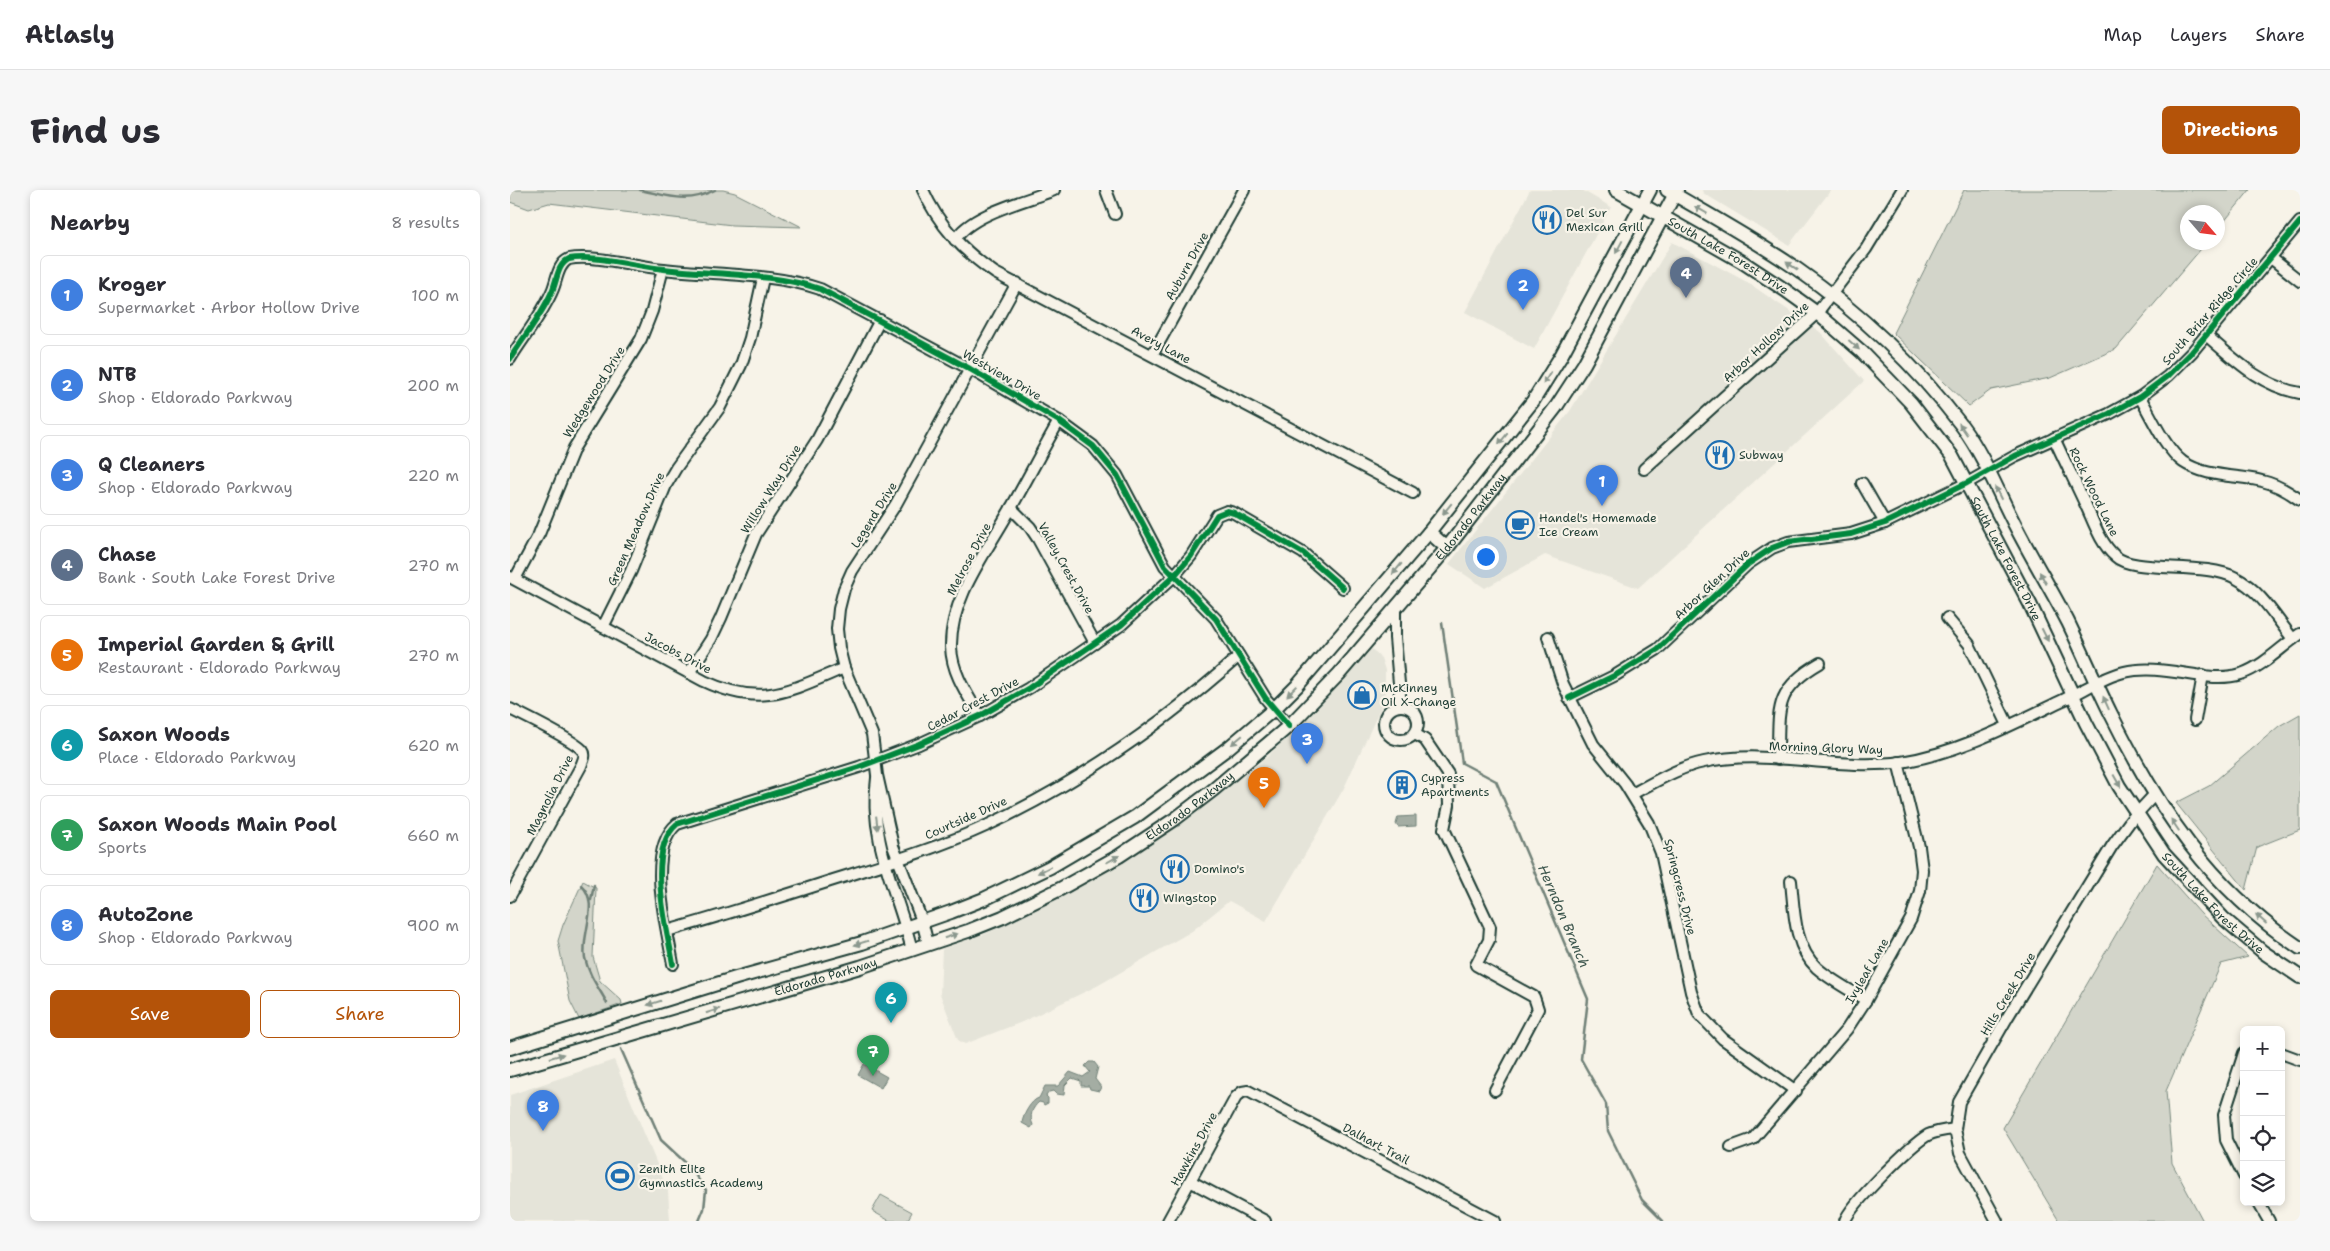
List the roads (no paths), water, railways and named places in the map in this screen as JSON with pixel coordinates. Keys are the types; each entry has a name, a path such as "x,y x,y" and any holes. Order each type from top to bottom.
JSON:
{"main road":[{"name":"South Lake Forest Drive","path":"1616,190 1741,261 1817,313 1862,352 1911,403 1944,443 1967,483 2030,604 2073,695 2120,786 2137,813 2171,862 2216,911 2263,952 2300,977"},
{"name":"Eldorado Parkway","path":"510,1048 736,978 862,943 906,926 951,912 1027,879 1107,835 1200,769 1274,709 1297,686 1429,532 1533,401 1566,347 1650,190"},
{"name":"South Lake Forest Drive","path":"1673,191 1755,241 1831,294 1873,329 1917,374 1963,428 1988,471 2067,621 2116,723 2155,794 2186,842 2219,881 2266,924 2300,948"},
{"name":"Eldorado Parkway","path":"510,1069 686,1019 912,950 1003,917 1091,872 1176,819 1244,765 1289,726 1339,674 1447,548 1551,415 1584,364 1663,216 1673,191"},
{"path":"1533,401 1551,415"},
{"path":"1429,532 1447,548"},
{"path":"1091,872 1086,858 1091,850 1125,827 1130,820"}],"street":[{"name":"Avery Lane","path":"923,190 932,209 955,240 977,261 994,273 1017,283 1413,493"},
{"path":"955,240 968,226 981,218 1054,190"},
{"path":"1106,190 1115,214"},
{"name":"Auburn Drive","path":"1152,354 1244,190"},
{"name":"Arbor Hollow Drive","path":"1644,469 1817,313 1866,249 1902,190"},
{"name":"South Briar Ridge Circle","path":"1967,483 2054,438 2109,414 2140,397 2177,368 2300,222"},
{"name":"Westview Drive","path":"510,359 543,309 566,261 576,258 662,269 799,282 820,289 970,369 1058,421 1093,446 1109,464 1156,552 1174,576 1216,619 1238,656 1274,709 1289,726"},
{"path":"2271,258 2300,281"},
{"name":"Wedgewood Drive","path":"512,578 539,534 574,448 641,339 652,311 662,269"},
{"name":"Green Meadow Drive","path":"603,627 631,571 666,485 720,407 741,365 750,338 763,278"},
{"name":"Legend Drive","path":"928,944 922,921 893,846 877,775 872,734 844,668 838,648 837,628 844,589 852,571 896,504 1017,283"},
{"name":"Willow Way Drive","path":"689,673 711,639 756,534 817,440 880,320"},
{"path":"2206,335 2255,376 2273,386 2300,393"},
{"path":"2140,397 2161,433 2183,461 2204,470 2275,485 2300,500"},
{"name":"Melrose Drive","path":"980,716 957,674 952,656 951,637 954,618 968,584 1058,421"},
{"name":"Rock Wood Lane","path":"2054,438 2099,533 2115,557 2129,564 2180,566 2217,571 2235,577 2257,593 2296,636"},
{"path":"1862,483 1885,523"},
{"name":"Arbor Glen Drive","path":"1570,698 1616,675 1658,649 1760,555 1788,542 1851,534 1885,523 1967,483"},
{"name":"Valley Crest Drive","path":"1011,508 1038,538 1094,643"},
{"name":"Cedar Crest Drive","path":"673,964 660,876 664,843 668,833 677,824 875,761 919,744 980,716 1029,688 1121,625 1174,576 1191,556 1218,515 1227,511 1243,517 1303,553 1343,588"},
{"name":"Jacobs Drive","path":"512,578 689,673 722,689 740,694 761,696 795,689 844,668"},
{"path":"1395,609 1395,638 1401,706"},
{"path":"1947,618 1969,644 2008,725"},
{"path":"1377,630 1395,638"},
{"name":"Morning Glory Way","path":"1632,794 1671,774 1702,762 1721,759 1778,759 1848,763 1898,762 1946,751 1972,742 2124,672 2168,669 2204,675 2240,674 2264,662 2296,636"},
{"name":"Springcress Drive","path":"1548,637 1555,662 1570,698 1599,754 1632,794 1649,823 1661,853 1691,992 1699,1014 1723,1039 1796,1091"},
{"name":"Courtside Drive","path":"668,931 898,860 988,825 1088,771 1181,706 1238,656"},
{"path":"1778,759 1779,726 1784,696 1794,679 1820,662"},
{"path":"2195,720 2204,675"},
{"path":"1401,706 1411,709 1418,718 1419,724 1411,738 1399,740 1394,739 1386,731 1384,725 1387,714 1395,707 1401,706"},
{"name":"Magnolia Drive","path":"510,709 583,751 584,759 510,896"},
{"path":"1415,734 1425,740 1448,774 1449,805 1444,829 1490,926 1489,940 1476,964 1534,997 1538,1009 1495,1090"},
{"name":"Ivyleaf Lane","path":"1731,1147 1753,1139 1796,1091 1847,1029 1866,1000 1911,919 1920,891 1922,870 1920,853 1898,762"},
{"name":"Legend Drive","path":"877,775 875,794 876,818 885,864 912,950"},
{"name":"Hills Creek Drive","path":"1997,1221 1964,1160 1955,1129 1956,1111 1964,1090 2112,846 2137,813 2155,794"},
{"path":"1791,881 1796,928 1808,958 1817,968 1866,1000"},
{"path":"2285,1054 2300,1060"},
{"path":"2240,1065 2224,1115 2226,1140 2240,1168"},
{"name":"Hawkins Drive","path":"1168,1221 1236,1097 1244,1091"},
{"name":"Dalhart Trail","path":"1244,1091 1253,1092 1495,1221"},
{"path":"1845,1221 1851,1210 1884,1174 1920,1140 1932,1133 1955,1129"},
{"path":"1190,1181 1265,1221"},
{"path":"2260,1206 2269,1221"}],"waterway":[{"path":"640,190 687,198 696,197 715,190"},
{"name":"Herndon Branch","path":"1442,623 1462,763 1496,781 1588,999 1581,1059 1606,1104 1608,1131 1642,1200 1663,1221"},
{"path":"581,885 587,892 590,910 585,939 585,958 592,976 607,1003"},
{"path":"591,900 594,885"},
{"path":"621,1049 661,1140 688,1165 706,1190 704,1209 699,1221"}],"place":[{"name":"Del Sur Mexican Grill","path":"1547,220"},
{"name":"Chase","path":"1686,298"},
{"name":"NTB","path":"1523,310"},
{"name":"Subway","path":"1720,455"},
{"name":"Kroger","path":"1602,506"},
{"name":"Handel's Homemade Ice Cream","path":"1520,525"},
{"name":"McKinney Oil X-Change","path":"1362,695"},
{"name":"Q Cleaners","path":"1307,764"},
{"name":"Cypress Apartments","path":"1402,785"},
{"name":"Imperial Garden & Grill","path":"1264,808"},
{"name":"Domino's","path":"1175,869"},
{"name":"Wingstop","path":"1144,898"},
{"name":"Saxon Woods","path":"891,1023"},
{"name":"Saxon Woods Main Pool","path":"873,1076"},
{"name":"AutoZone","path":"543,1131"},
{"name":"Zenith Elite Gymnastics Academy","path":"620,1176"}]}
